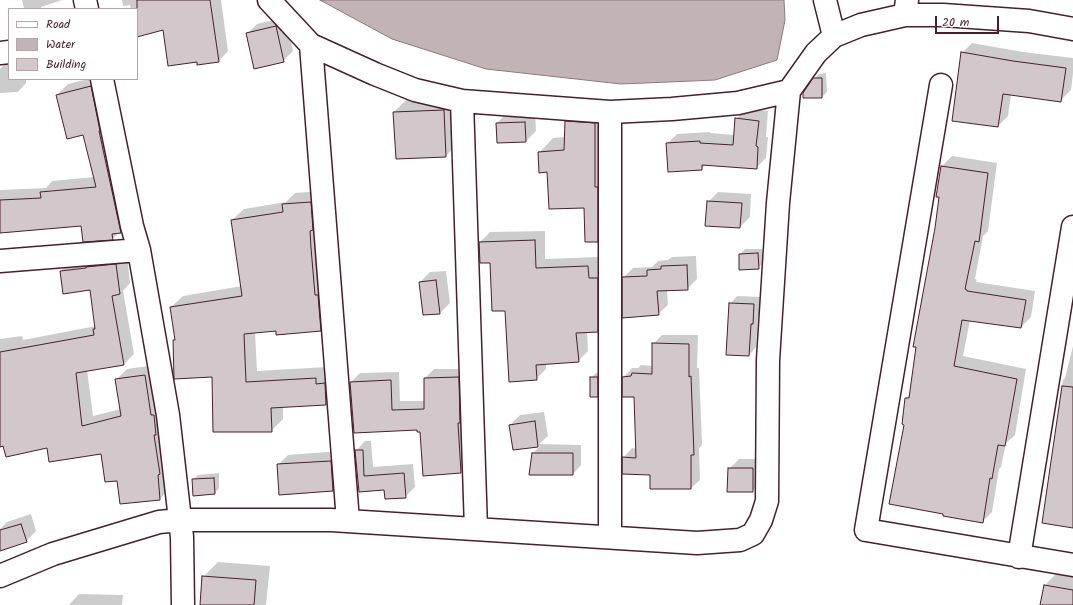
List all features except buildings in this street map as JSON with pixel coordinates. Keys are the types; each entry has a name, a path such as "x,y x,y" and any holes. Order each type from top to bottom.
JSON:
{"street":[{"path":"269,0 312,45 375,74 415,90 462,101 610,112 672,110 738,103 789,91"},
{"path":"825,0 834,36"},
{"path":"0,576 53,554 159,522 180,520 348,521 697,543 740,540 753,534 761,520 767,501 768,360 778,203 789,91 816,54 834,36 906,8 942,15 1029,21 1073,29"},
{"path":"312,45 348,521"},
{"path":"102,80 132,226 139,250 168,415 182,537 183,605"},
{"path":"942,85 866,530 1073,565"},
{"path":"462,101 476,529"},
{"path":"610,112 610,537"},
{"path":"1019,557 1073,227"},
{"path":"0,261 139,250"}],"water":[{"path":"320,0 784,0 785,20 777,60 715,80 621,84 486,69 392,39"}]}
